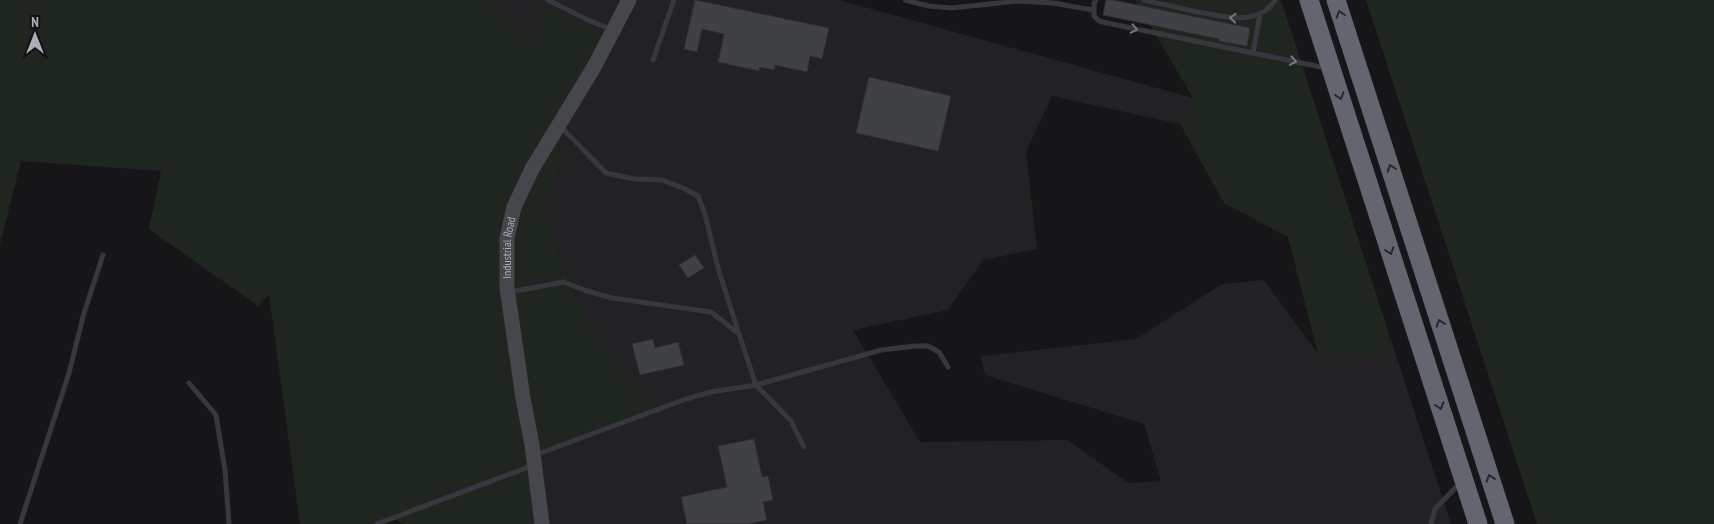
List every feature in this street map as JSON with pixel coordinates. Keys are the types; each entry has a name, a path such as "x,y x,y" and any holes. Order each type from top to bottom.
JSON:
{"highway":[{"path":"1309,0 1478,524"},
{"path":"1336,0 1505,524"}],"street":[{"name":"Industrial Road","path":"542,524 508,293 507,238 512,217 532,169 594,67 629,0"}],"lane":[{"path":"548,0 613,30"},
{"path":"653,60 674,0"},
{"path":"905,0 929,6 952,8 1019,1 1052,3 1093,10"},
{"path":"1096,0 1093,10 1094,16 1099,21 1107,24 1331,69"},
{"path":"1144,0 1226,18 1243,18 1260,14 1272,6 1275,0"},
{"path":"1253,53 1260,14"},
{"path":"559,125 606,172 634,179 662,180 698,196 705,214 718,268 756,385 791,420 804,446"},
{"path":"20,524 69,373 84,313 103,255"},
{"path":"508,293 564,282 612,298 711,312 738,333"},
{"path":"377,524 686,399 711,392 756,385 881,350 915,346 928,346 939,352 948,367"},
{"path":"189,383 216,415 225,470 229,524"},
{"path":"1431,524 1435,510 1464,479"}],"shaded area":[{"path":"0,0 486,0 521,30 533,48 545,8 606,35 543,139 564,154 543,214 590,331 657,410 533,454 544,524 403,524 392,518 375,524 300,524 269,294 258,306 149,229 161,171 21,161 0,245"},
{"path":"486,0 839,0 1193,98 1180,124 1052,96 1026,152 1037,249 983,260 948,310 853,330 920,442 1068,440 1128,483 1161,481 1144,424 985,375 981,356 1136,339 1222,284 1264,280 1318,354 1386,358 1390,337 1451,524 544,524 533,454 657,410 590,331 543,214 564,154 543,139 533,49 521,30"},
{"path":"1135,0 1281,0 1390,337 1387,358 1318,354 1288,237 1224,203 1180,124 1193,98"},
{"path":"1366,0 1714,0 1714,524 1537,524"}],"building":[{"path":"695,0 829,28 822,59 810,56 807,72 775,65 774,70 760,67 759,71 718,62 724,34 702,29 697,52 684,49"},
{"path":"1106,0 1250,28 1247,46 1103,15"},
{"path":"869,77 951,96 938,151 856,133"},
{"path":"695,255 704,268 688,278 679,265"},
{"path":"653,339 655,348 678,342 684,365 640,375 632,344"},
{"path":"754,439 762,477 768,476 773,500 763,502 767,520 748,524 687,524 681,497 727,487 718,446"}]}
